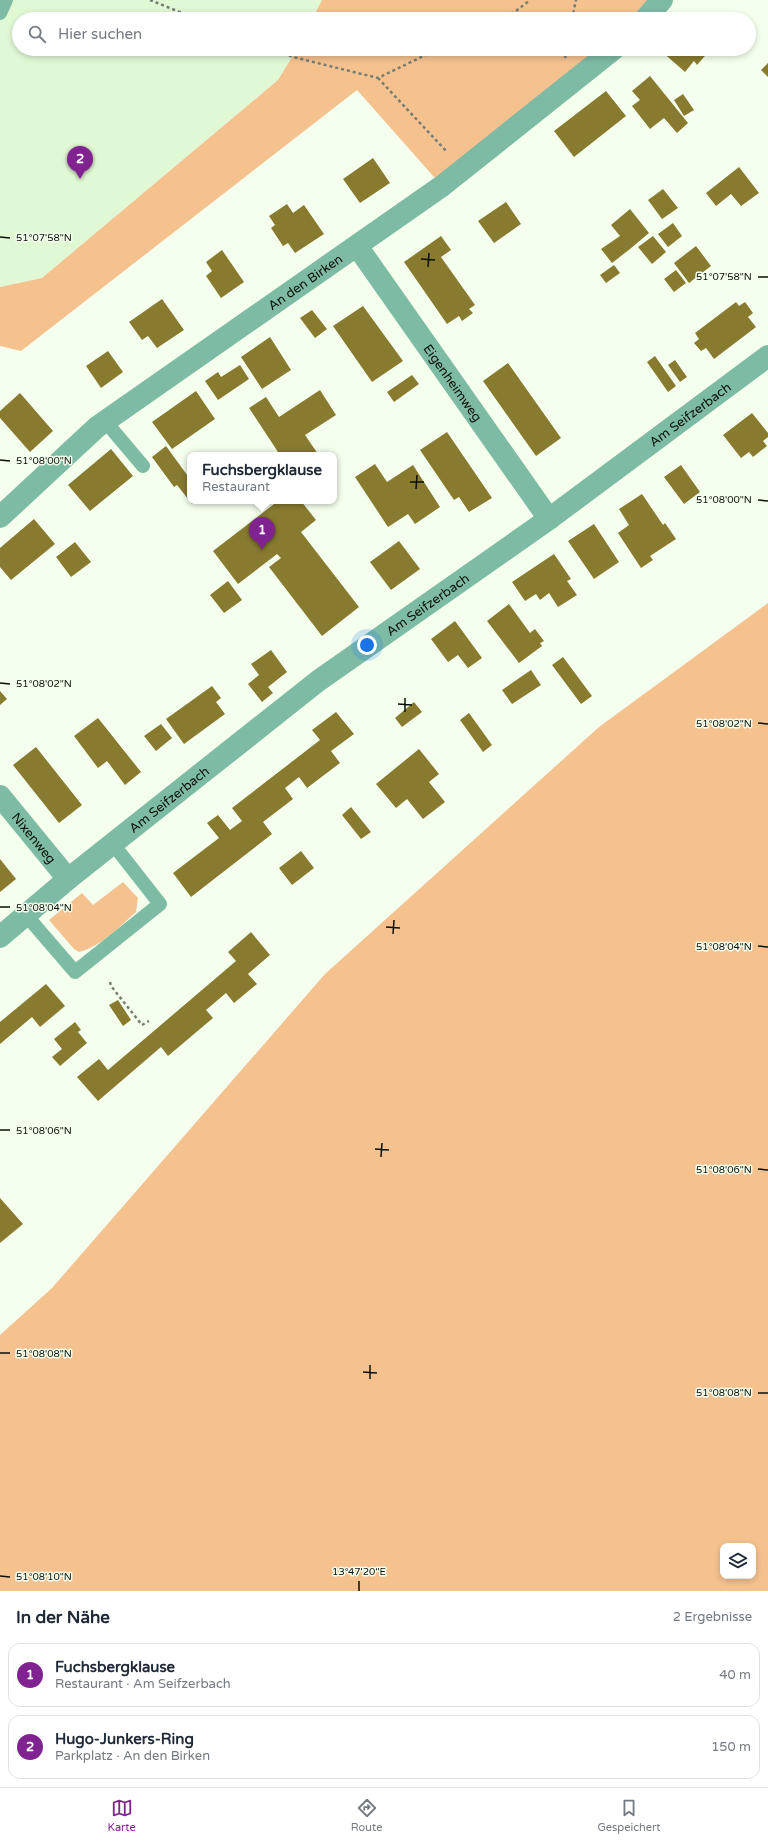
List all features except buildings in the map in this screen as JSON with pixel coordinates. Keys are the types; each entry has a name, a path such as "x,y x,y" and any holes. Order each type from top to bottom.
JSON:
{"street":[{"path":"651,12 662,0"},
{"name":"An den Birken","path":"0,517 105,421 442,186 605,56"},
{"name":"Eigenheimweg","path":"357,246 549,519"},
{"name":"Am Seifzerbach","path":"0,937 68,879 318,681 549,519 768,356"},
{"name":"Nixenweg","path":"0,796 68,879"}],"lane":[{"path":"0,13 6,0"},
{"path":"105,421 143,466"},
{"path":"26,915 75,972 160,904 113,844"}],"path":[{"path":"150,0 180,12"},
{"path":"514,12 530,0"},
{"path":"573,12 576,0"},
{"path":"290,56 378,78 463,169"},
{"path":"378,78 424,56"},
{"path":"110,982 111,986 142,1026 149,1021"}],"shaded area":[{"path":"0,0 322,0 316,12 12,12 12,56 293,56 278,80 42,278 0,287"},
{"path":"322,0 662,0 651,12 316,12"},
{"path":"293,56 605,56 442,186 357,90 21,351 0,346 0,287 42,278 278,80"},
{"path":"768,603 768,1591 0,1591 0,1335 52,1288 325,974 599,727"},
{"path":"123,882 138,898 136,912 103,941 79,952 74,949 49,920 82,893 93,905"}],"place":[{"name":"Hugo-Junkers-Ring","path":"80,179"},
{"name":"Fuchsbergklause","path":"262,550"}]}
